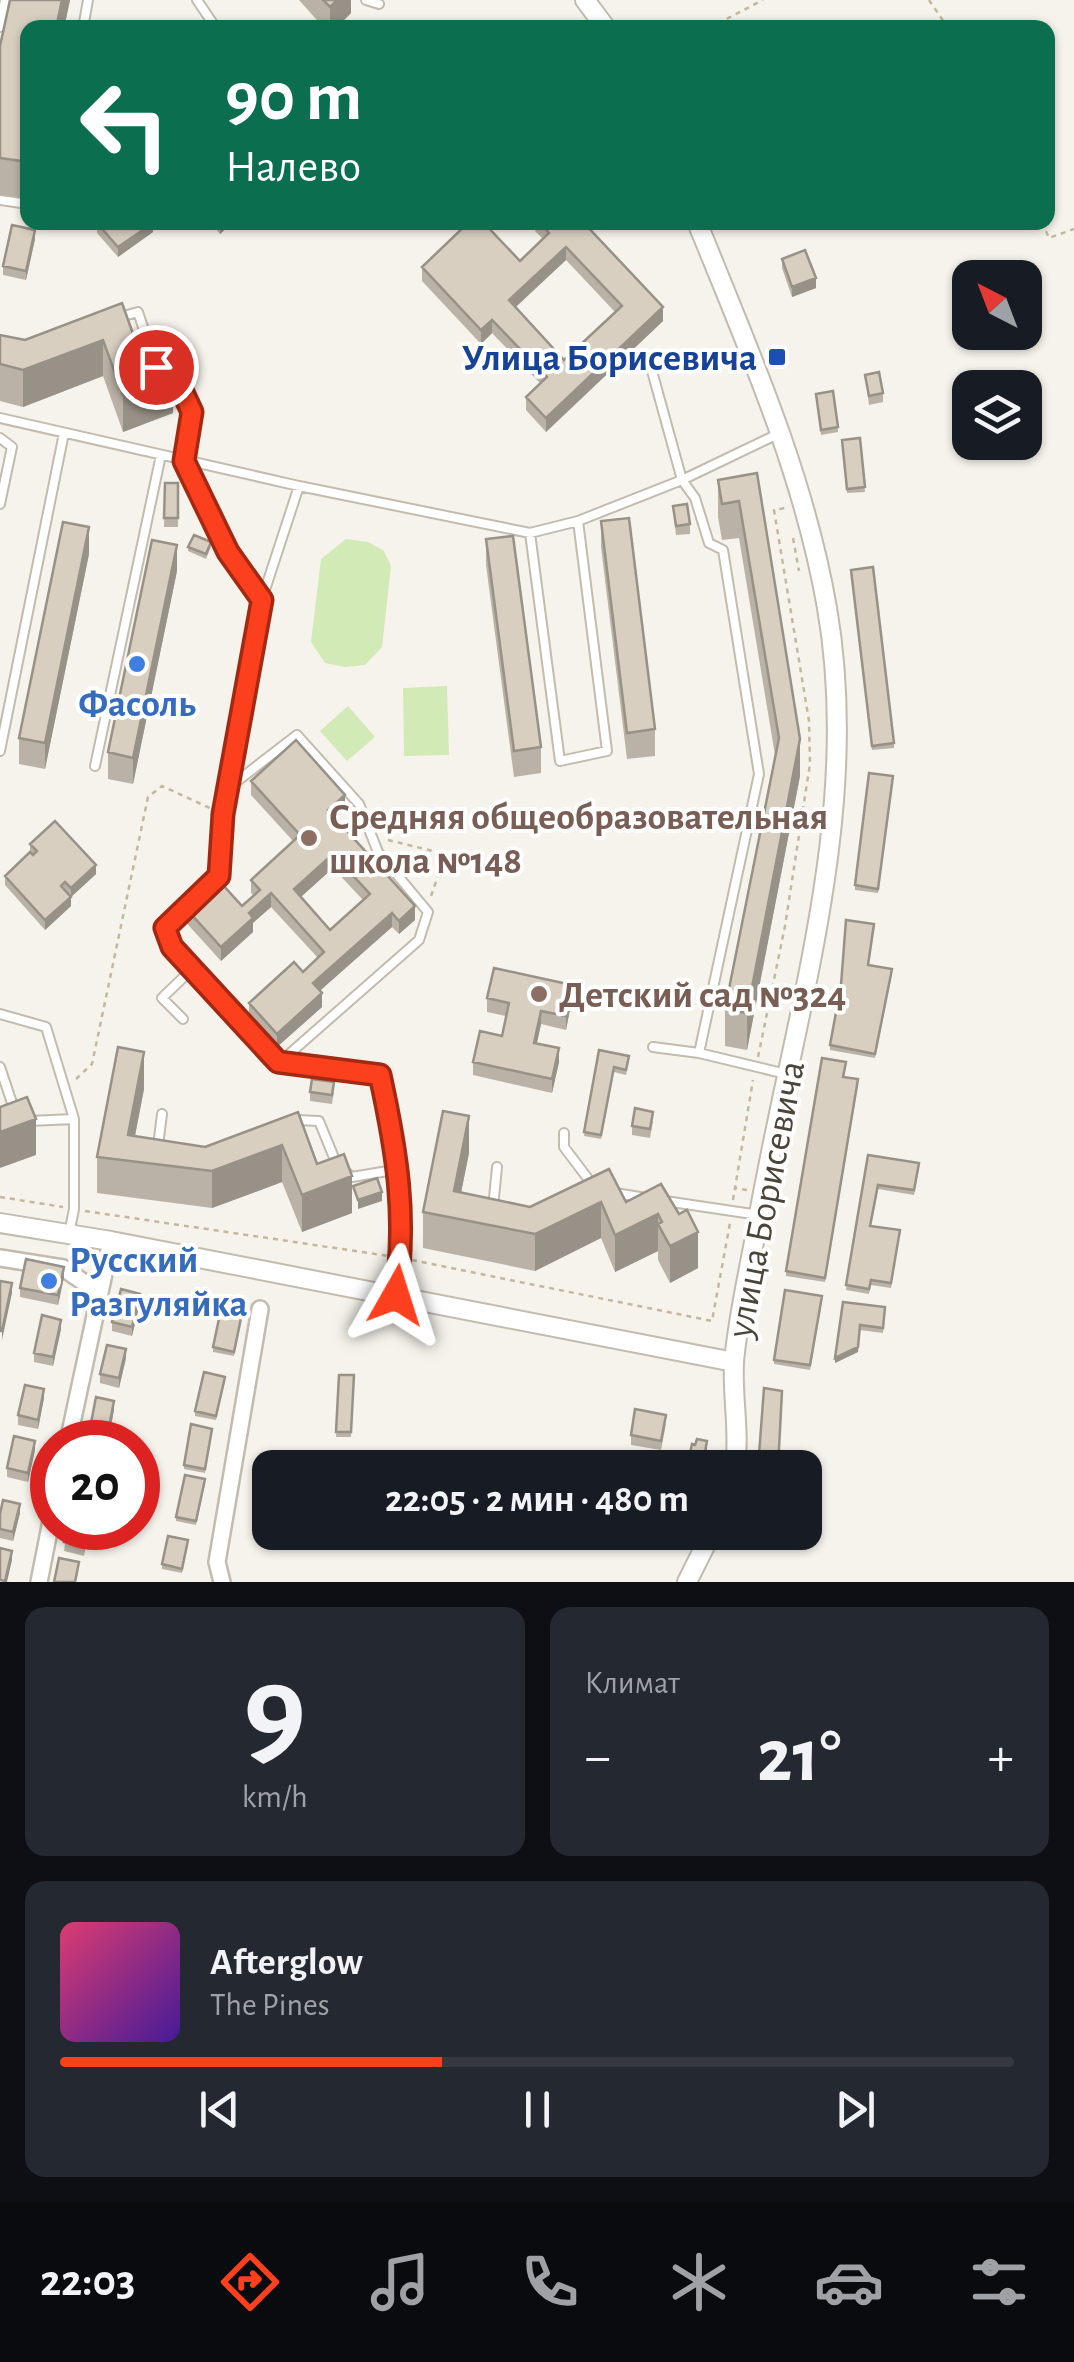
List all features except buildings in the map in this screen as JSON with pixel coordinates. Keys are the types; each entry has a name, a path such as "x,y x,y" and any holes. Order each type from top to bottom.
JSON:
{"street":[{"name":"улица Борисевича","path":"700,230 802,496 827,608 838,718 837,772 824,882 734,1362 735,1450"},
{"name":"улица Борисевича","path":"0,1223 112,1241 734,1362"},
{"path":"72,1420 112,1241"},
{"path":"0,1258 64,1268 98,1292"},
{"path":"222,1582 217,1562 260,1310"},
{"path":"39,1582 45,1550"},
{"path":"686,1582 703,1550"}],"lane":[{"path":"0,27 5,0"},
{"path":"366,0 379,4"},
{"path":"103,322 138,312 156,367 178,382 192,412 184,461 228,552 262,600"},
{"path":"652,370 682,480 695,498 709,543 723,550 759,774 699,1053"},
{"path":"0,418 299,486 530,533 578,522 682,480 780,433"},
{"path":"0,752 64,433"},
{"path":"0,438 12,447 0,504"},
{"path":"95,766 161,455"},
{"path":"206,888 219,876 223,814 262,600 299,486"},
{"path":"530,533 560,761 607,752 578,522"},
{"path":"227,789 297,735 359,804 378,852 426,910 419,940 278,1062"},
{"path":"192,902 165,928 172,947 278,1062 380,1075 400,1169 401,1258 396,1295"},
{"path":"182,1020 162,998 192,968"},
{"path":"0,1014 46,1027 66,1089 74,1119 74,1209 70,1234"},
{"path":"653,1047 699,1053 789,1074"},
{"path":"0,1067 18,1122 74,1119"},
{"path":"157,1151 162,1114"},
{"path":"293,1120 319,1121 335,1163 352,1177 400,1169"},
{"path":"564,1133 564,1147 586,1178 600,1190 759,1215"},
{"path":"492,1220 497,1168"},
{"path":"584,1197 600,1190"}],"path":[{"path":"724,20 763,0"},
{"path":"1045,230 1048,238 1074,229"},
{"path":"0,1197 401,1258 712,1321 756,1066 786,926 810,764 809,721 774,510 785,508"},
{"path":"66,1089 92,1064 148,797 162,786 223,814"},
{"path":"377,837 446,854 487,870"},
{"path":"426,910 446,854"},
{"path":"735,1188 751,1191"}],"green space":[{"path":"346,539 368,542 384,551 391,566 382,647 365,665 345,667 325,663 311,642 321,559"},
{"path":"447,686 449,755 404,756 403,688"},
{"path":"348,706 375,737 347,761 320,731"}],"place":[{"name":"Улица Борисевича","path":"777,357"},
{"name":"Фасоль","path":"137,664"},
{"name":"Средняя общеобразовательная школа №148","path":"309,838"},
{"name":"Детский сад №324","path":"539,994"},
{"name":"Русский Разгуляйка","path":"49,1281"}],"route":[{"path":"156,367 178,382 192,412 184,461 228,552 262,600 223,814 219,876 165,928 172,947 278,1062 380,1075 400,1169 401,1258 396,1295"}]}
